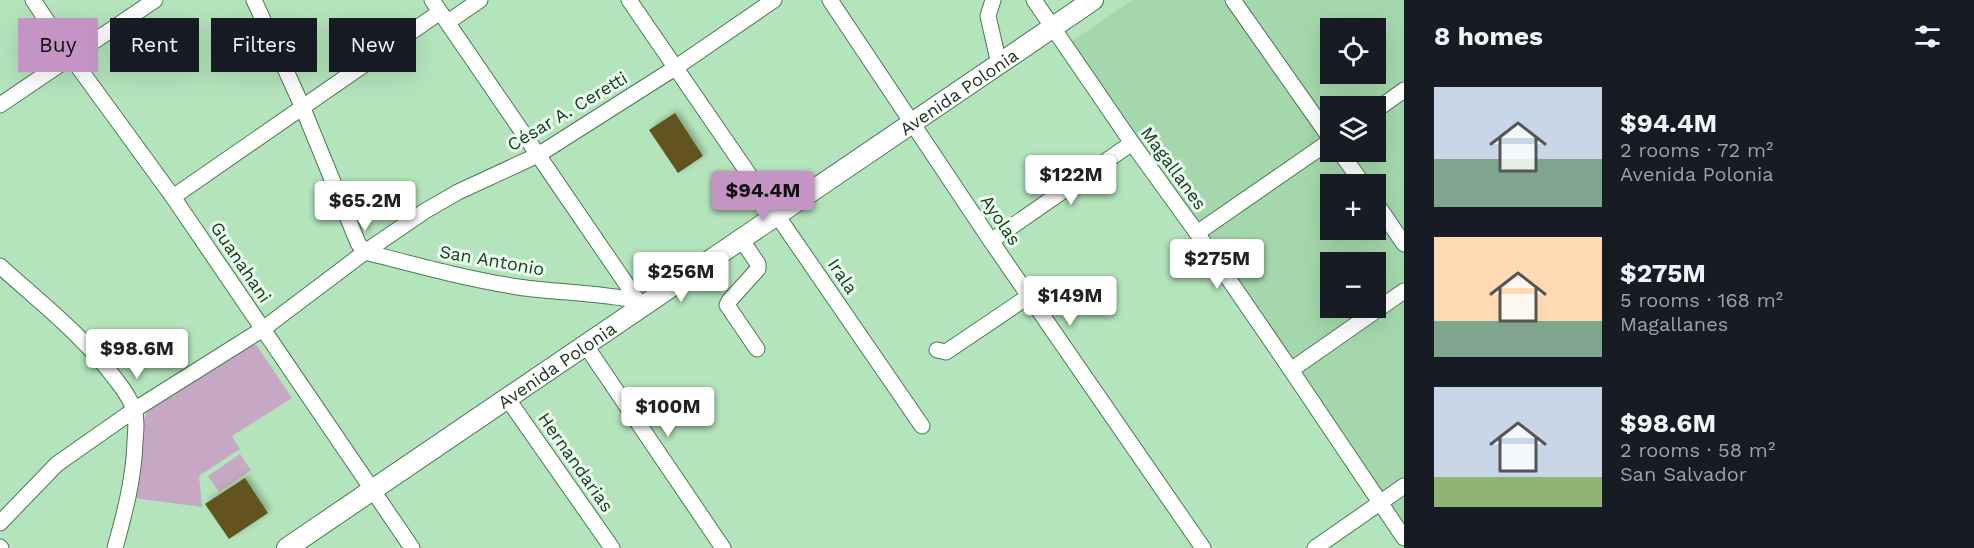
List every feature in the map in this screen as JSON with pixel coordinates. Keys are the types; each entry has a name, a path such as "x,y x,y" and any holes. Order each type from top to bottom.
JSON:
{"main road":[{"name":"Avenida Polonia","path":"286,548 586,346 640,304 741,239 1093,0"}],"street":[{"name":"Guanahani","path":"33,0 45,18"},
{"path":"98,39 155,0"},
{"path":"254,0 302,106 358,243 365,252"},
{"path":"173,197 440,11 480,0"},
{"name":"Irala","path":"629,0 922,426"},
{"name":"César A. Ceretti","path":"0,523 57,464 134,410 263,329 365,252 425,211 458,192 538,155 675,68 774,0"},
{"name":"Ayolas","path":"830,0 1029,296 1203,548"},
{"path":"993,0 988,16 999,64"},
{"name":"Magallanes","path":"1035,0 1291,370 1404,538"},
{"path":"1233,0 1320,126"},
{"path":"440,11 640,304"},
{"path":"0,105 49,72"},
{"name":"Guanahani","path":"82,72 173,197 412,548"},
{"path":"1386,103 1404,90"},
{"path":"992,241 1132,143"},
{"path":"1197,233 1320,147"},
{"path":"1386,218 1404,244"},
{"path":"741,239 758,264 758,269 727,305 757,349"},
{"name":"San Antonio","path":"365,252 475,280 522,287 610,294 640,304"},
{"path":"0,267 71,330 104,363 127,395 134,410 135,461 130,491 115,548"},
{"path":"1291,370 1404,291"},
{"path":"937,351 946,352 1029,296"},
{"path":"586,346 719,547"},
{"name":"Hernandarias","path":"507,398 612,548"},
{"path":"1315,548 1404,486"}],"shaded area":[{"path":"1132,0 1404,0 1404,529 1071,42"},
{"path":"252,343 257,346 292,398 232,436 240,449 199,476 202,507 134,498 142,425 148,409"},
{"path":"240,454 251,470 219,492 208,476"}],"building":[{"path":"675,113 703,156 678,173 649,130"},
{"path":"245,478 268,513 229,539 205,504"}]}
